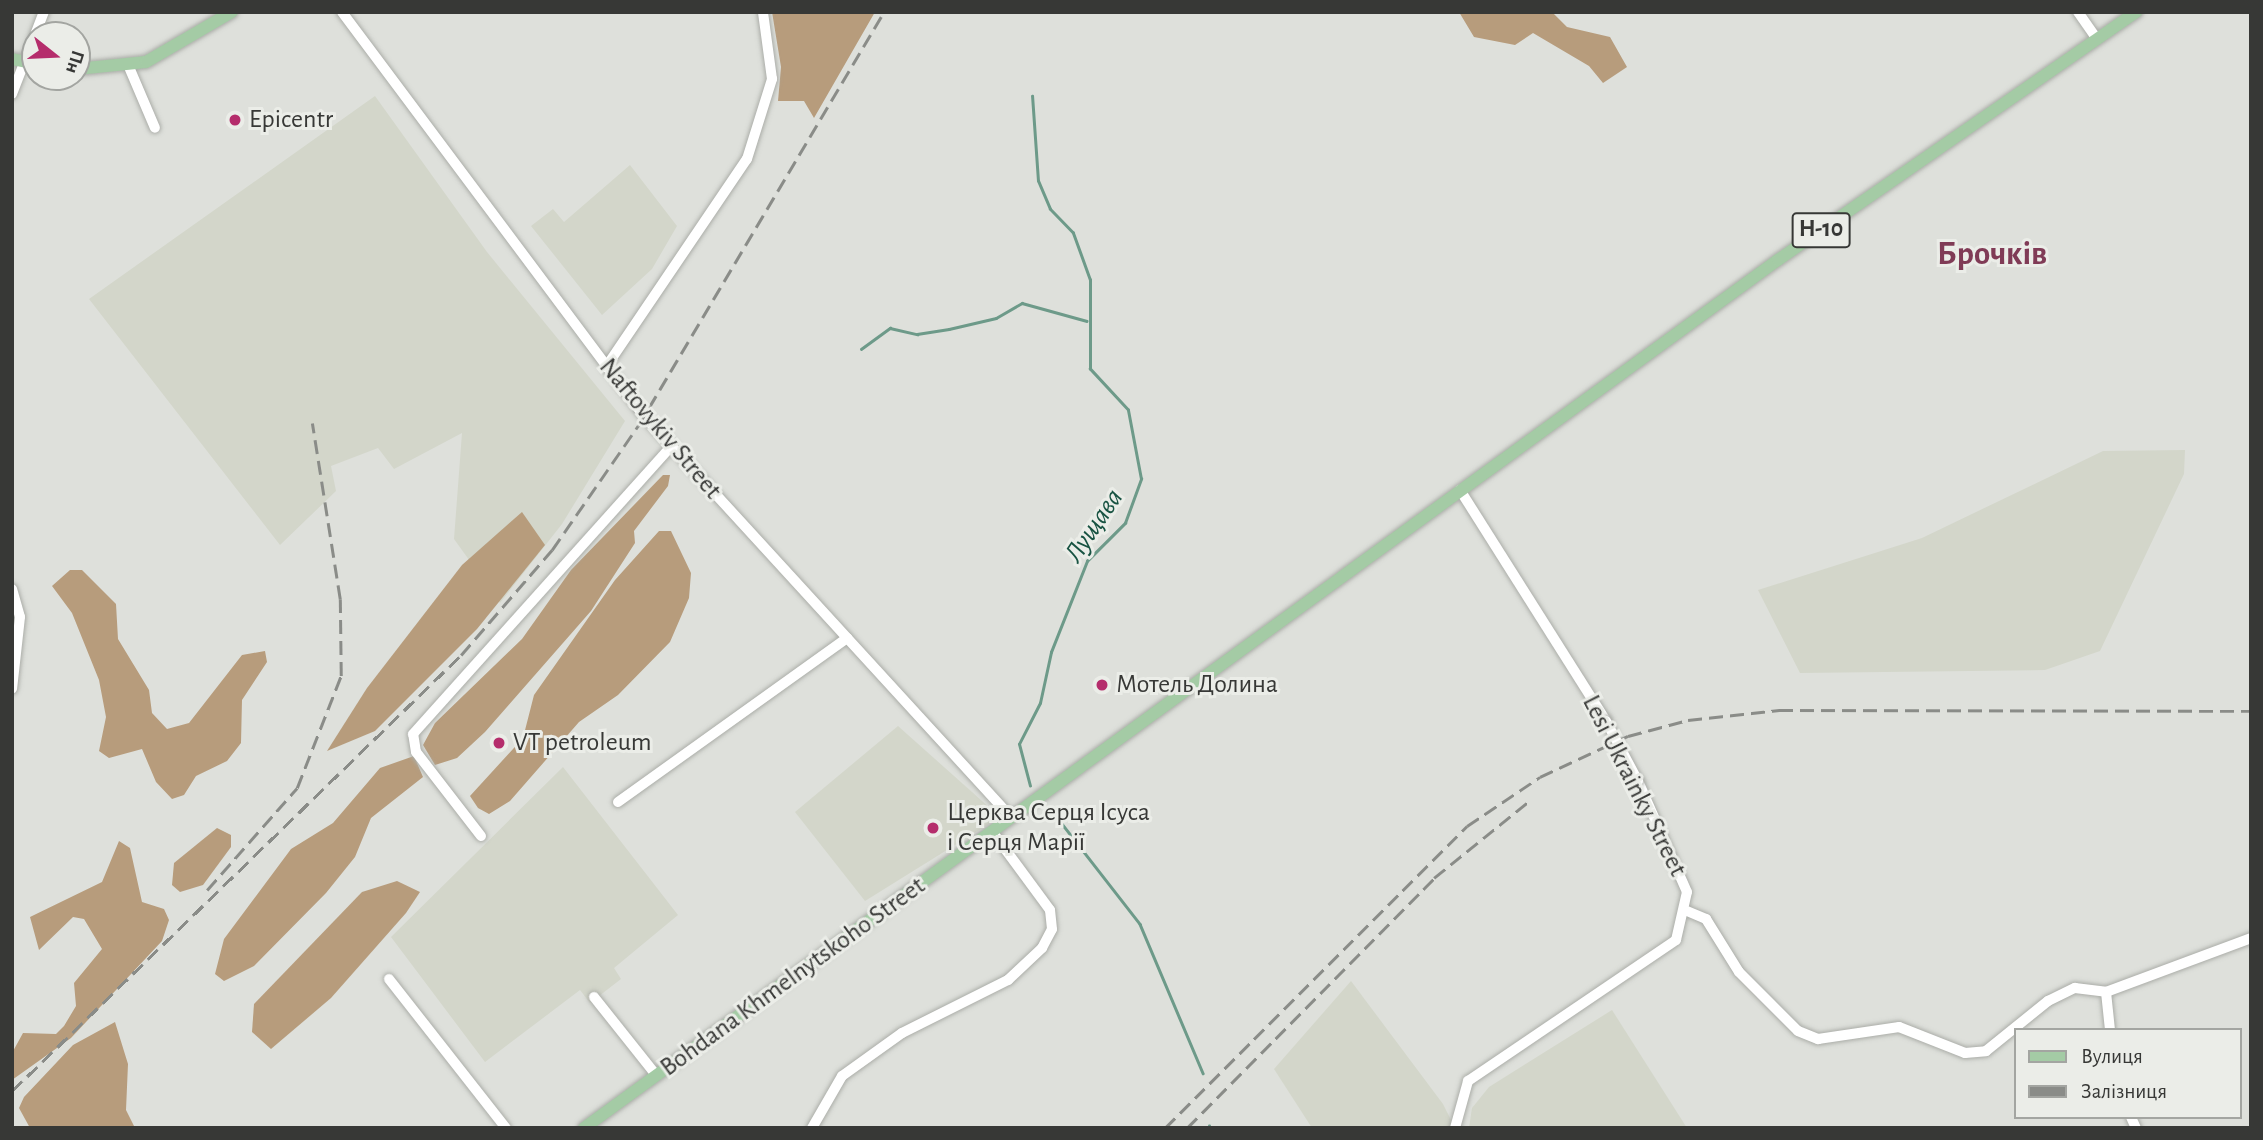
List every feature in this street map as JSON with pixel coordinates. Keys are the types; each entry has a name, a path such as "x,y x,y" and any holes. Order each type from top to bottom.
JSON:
{"main road":[{"path":"91,68 129,67 232,12"},
{"name":"Н-10","path":"2097,39 2136,12"},
{"name":"Bohdana Khmelnytskoho Street","path":"584,1128 994,834 1012,818 1460,490 2097,39"}],"street":[{"name":"Naftovykiv Street","path":"341,12 606,367 670,448 1012,818"},
{"path":"606,367 709,223 752,150 772,79 763,12"},
{"path":"2078,12 2097,39"},
{"path":"129,67 155,128"},
{"path":"12,94 21,70"},
{"path":"481,836 416,752 413,734 670,448"},
{"name":"Lesi Ukrainky Street","path":"1455,1128 1468,1082 1641,969 1676,940 1687,912 1687,892 1638,781 1606,722 1460,490"},
{"path":"12,589 20,617 12,689"},
{"path":"618,802 847,639"},
{"path":"812,1128 842,1076 902,1033 1008,980 1042,948 1052,929 1050,909 994,834"},
{"path":"1687,912 1706,919 1739,972 1798,1031 1818,1038 1899,1027 1965,1053 1986,1051 2048,1000 2075,988 2106,992 2251,938"},
{"path":"389,979 506,1128"},
{"path":"2106,992 2110,1028"},
{"path":"594,997 656,1075"}],"shaded area":[{"path":"772,12 875,12 814,118 804,101 778,101 781,67"},
{"path":"1459,12 1552,12 1567,27 1610,37 1627,67 1603,83 1589,66 1533,33 1515,45 1474,37"},
{"path":"375,96 487,252 625,421 562,524 500,603 454,539 462,433 394,469 378,448 331,466 336,491 280,545 89,299"},
{"path":"630,165 677,226 652,269 602,315 531,226 553,209 564,222"},
{"path":"2185,450 2184,474 2100,651 2045,670 1800,673 1758,590 1922,538 2103,451"},
{"path":"663,475 670,475 668,486 634,531 635,543 591,611 485,732 457,758 435,765 423,745 435,723 522,639 571,570"},
{"path":"522,512 545,545 477,629 375,731 327,751 367,688 462,565"},
{"path":"659,531 671,531 691,573 689,598 670,642 618,695 579,722 510,801 489,814 478,808 470,796 523,738 534,695 615,580"},
{"path":"70,570 82,570 116,604 118,639 149,690 152,713 167,729 189,723 242,655 265,651 267,662 242,700 241,743 227,761 196,776 184,795 172,799 156,782 142,749 109,758 99,751 106,717 99,680 72,613 52,586"},
{"path":"898,726 1000,817 865,901 795,812"},
{"path":"414,756 423,777 371,818 355,857 326,893 254,966 224,981 215,974 224,939 291,849 333,823 380,768"},
{"path":"563,767 678,915 614,968 621,979 590,1003 580,990 485,1062 391,937"},
{"path":"217,828 231,835 231,847 203,885 180,892 172,885 174,863"},
{"path":"119,841 130,848 142,902 164,909 169,920 162,941 71,1038 12,1080 12,1053 23,1033 56,1034 64,1026 76,1006 74,983 102,949 84,919 73,917 39,950 30,917 102,882"},
{"path":"397,881 420,892 406,913 331,998 271,1049 252,1032 254,1004 362,892"},
{"path":"1351,981 1443,1104 1455,1128 1312,1128 1274,1069"},
{"path":"1612,1010 1687,1128 1469,1128 1472,1108 1489,1087"},
{"path":"115,1022 128,1064 126,1110 135,1128 30,1128 19,1108 24,1097 73,1045"}],"waterway":[{"name":"Лущава","path":"1030,786 1019,744 1040,703 1051,652 1087,561 1125,523 1141,479 1128,410 1090,369 1090,280 1073,233 1050,209 1038,181 1032,96"},
{"path":"861,349 890,328 917,334 949,329 996,318 1022,303 1087,321"},
{"name":"Лущава","path":"1056,816 1140,924 1203,1073"}],"railway":[{"path":"12,1091 461,655 552,550 638,426 884,12"},
{"path":"207,890 297,788 341,676 340,599 312,423"},
{"path":"1165,1128 1467,826 1540,777 1628,736 1688,720 1779,710 2251,711"},
{"path":"1187,1128 1434,878 1528,802"}],"place":[{"name":"Epicentr","path":"235,120"},
{"name":"Мотель Долина","path":"1102,685"},
{"name":"VT petroleum","path":"499,743"},
{"name":"Церква Серця Ісуса і Серця Марії","path":"933,828"}],"district":[{"name":"Брочків","path":"1992,255"}]}
